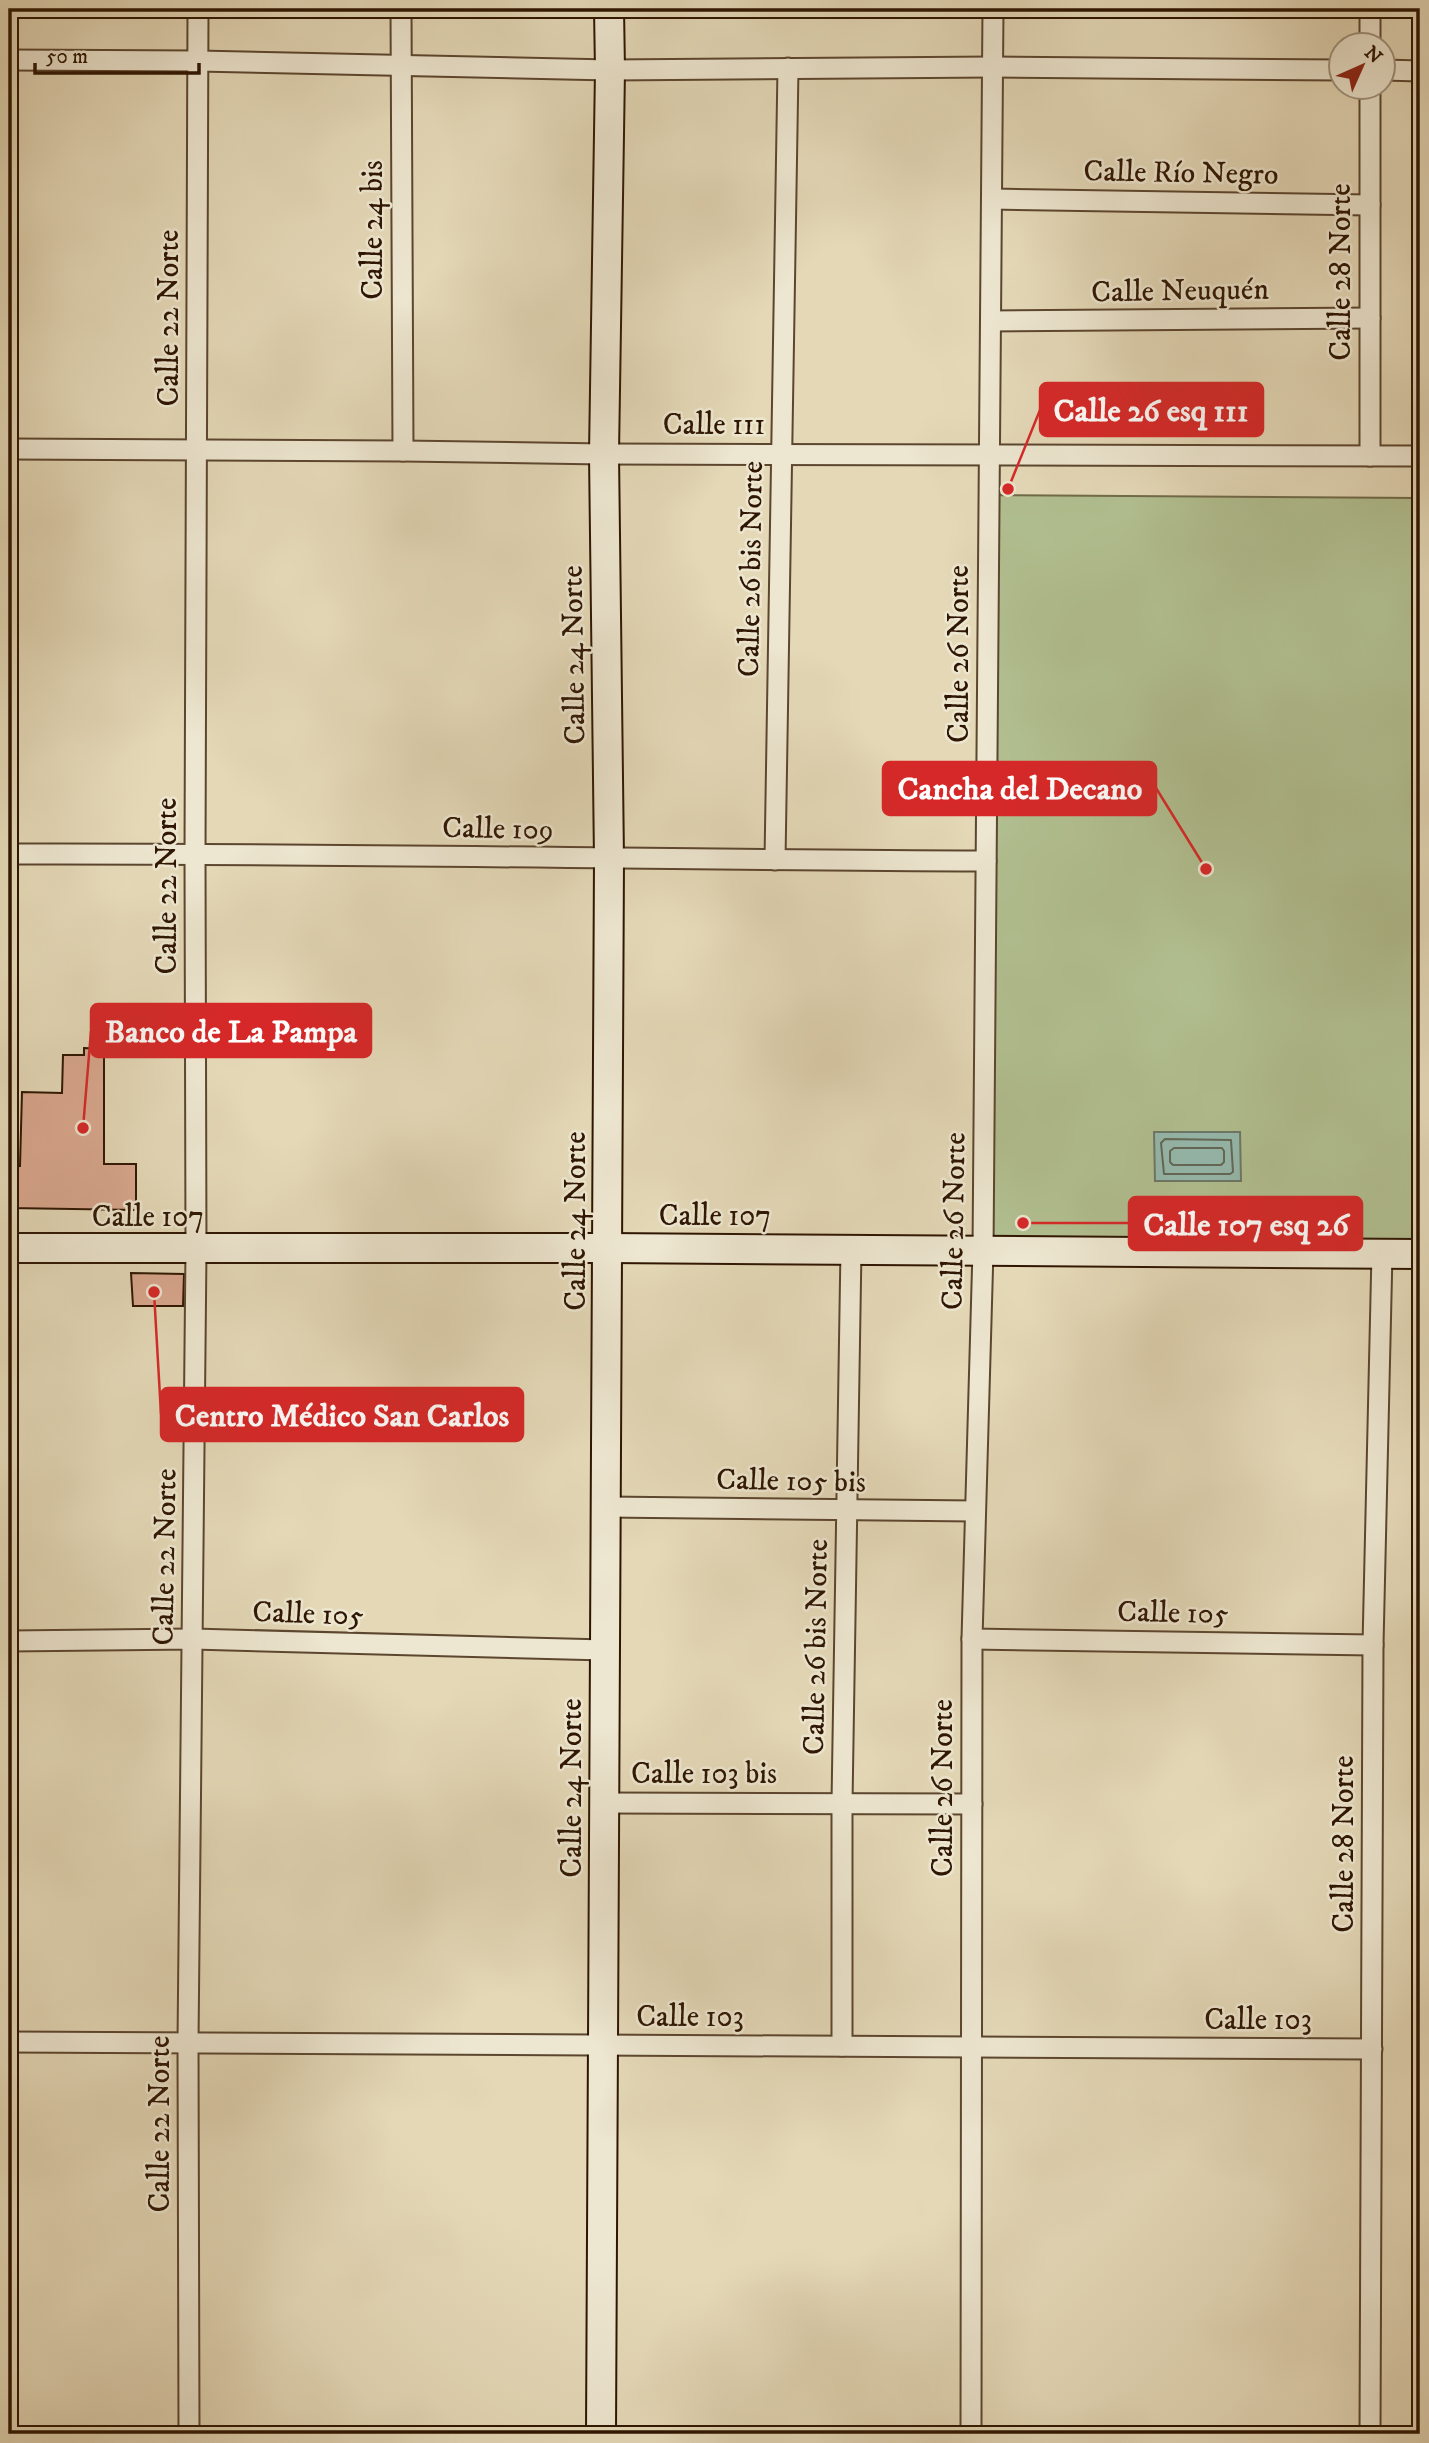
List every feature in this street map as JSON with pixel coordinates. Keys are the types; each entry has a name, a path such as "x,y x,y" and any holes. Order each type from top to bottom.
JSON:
{"street":[{"name":"Calle 22 Norte","path":"189,2434 188,2043 196,1250 198,9"},
{"name":"Calle 24 bis","path":"401,9 403,451"},
{"name":"Calle 24 Norte","path":"601,2434 610,859 604,454 609,9"},
{"name":"Calle 26 Norte","path":"971,2434 972,1639 983,1250 993,9"},
{"path":"1370,9 1370,32"},
{"path":"9,60 198,61 610,70 1328,70"},
{"name":"Calle 26 bis Norte","path":"775,860 788,68"},
{"path":"1398,71 1420,71"},
{"name":"Calle 28 Norte","path":"1370,102 1370,456"},
{"name":"Calle Río Negro","path":"992,199 1370,205"},
{"name":"Calle Neuquén","path":"991,321 1370,318"},
{"name":"Calle 111","path":"9,449 1420,456"},
{"name":"Calle 109","path":"9,855 195,853 986,861"},
{"name":"Calle 107","path":"9,1248 851,1249 1420,1254"},
{"name":"Calle 26 bis Norte","path":"842,2046 842,1803 851,1249"},
{"name":"Calle 28 Norte","path":"1370,2434 1373,1645 1382,1253"},
{"name":"Calle 105 bis","path":"607,1507 975,1511"},
{"name":"Calle 105","path":"9,1641 193,1639 605,1650"},
{"name":"Calle 105","path":"972,1639 1373,1645"},
{"name":"Calle 103 bis","path":"604,1803 972,1804"},
{"name":"Calle 103","path":"9,2042 1372,2049"}],"green space":[{"path":"994,495 1420,498 1420,1244 992,1240"}],"water":[{"path":"1154,1132 1240,1132 1241,1181 1155,1181"}],"building":[{"path":"84,1048 104,1049 104,1164 136,1164 136,1210 9,1208 9,1166 20,1166 22,1092 62,1093 63,1055 84,1055"},
{"path":"131,1273 184,1274 183,1306 133,1306"}],"place":[{"name":"Calle 26 esq 111","path":"1008,489"},
{"name":"Cancha del Decano","path":"1206,869"},
{"name":"Banco de La Pampa","path":"83,1128"},
{"name":"Calle 107 esq 26","path":"1023,1223"},
{"name":"Centro Médico San Carlos","path":"154,1292"}]}
